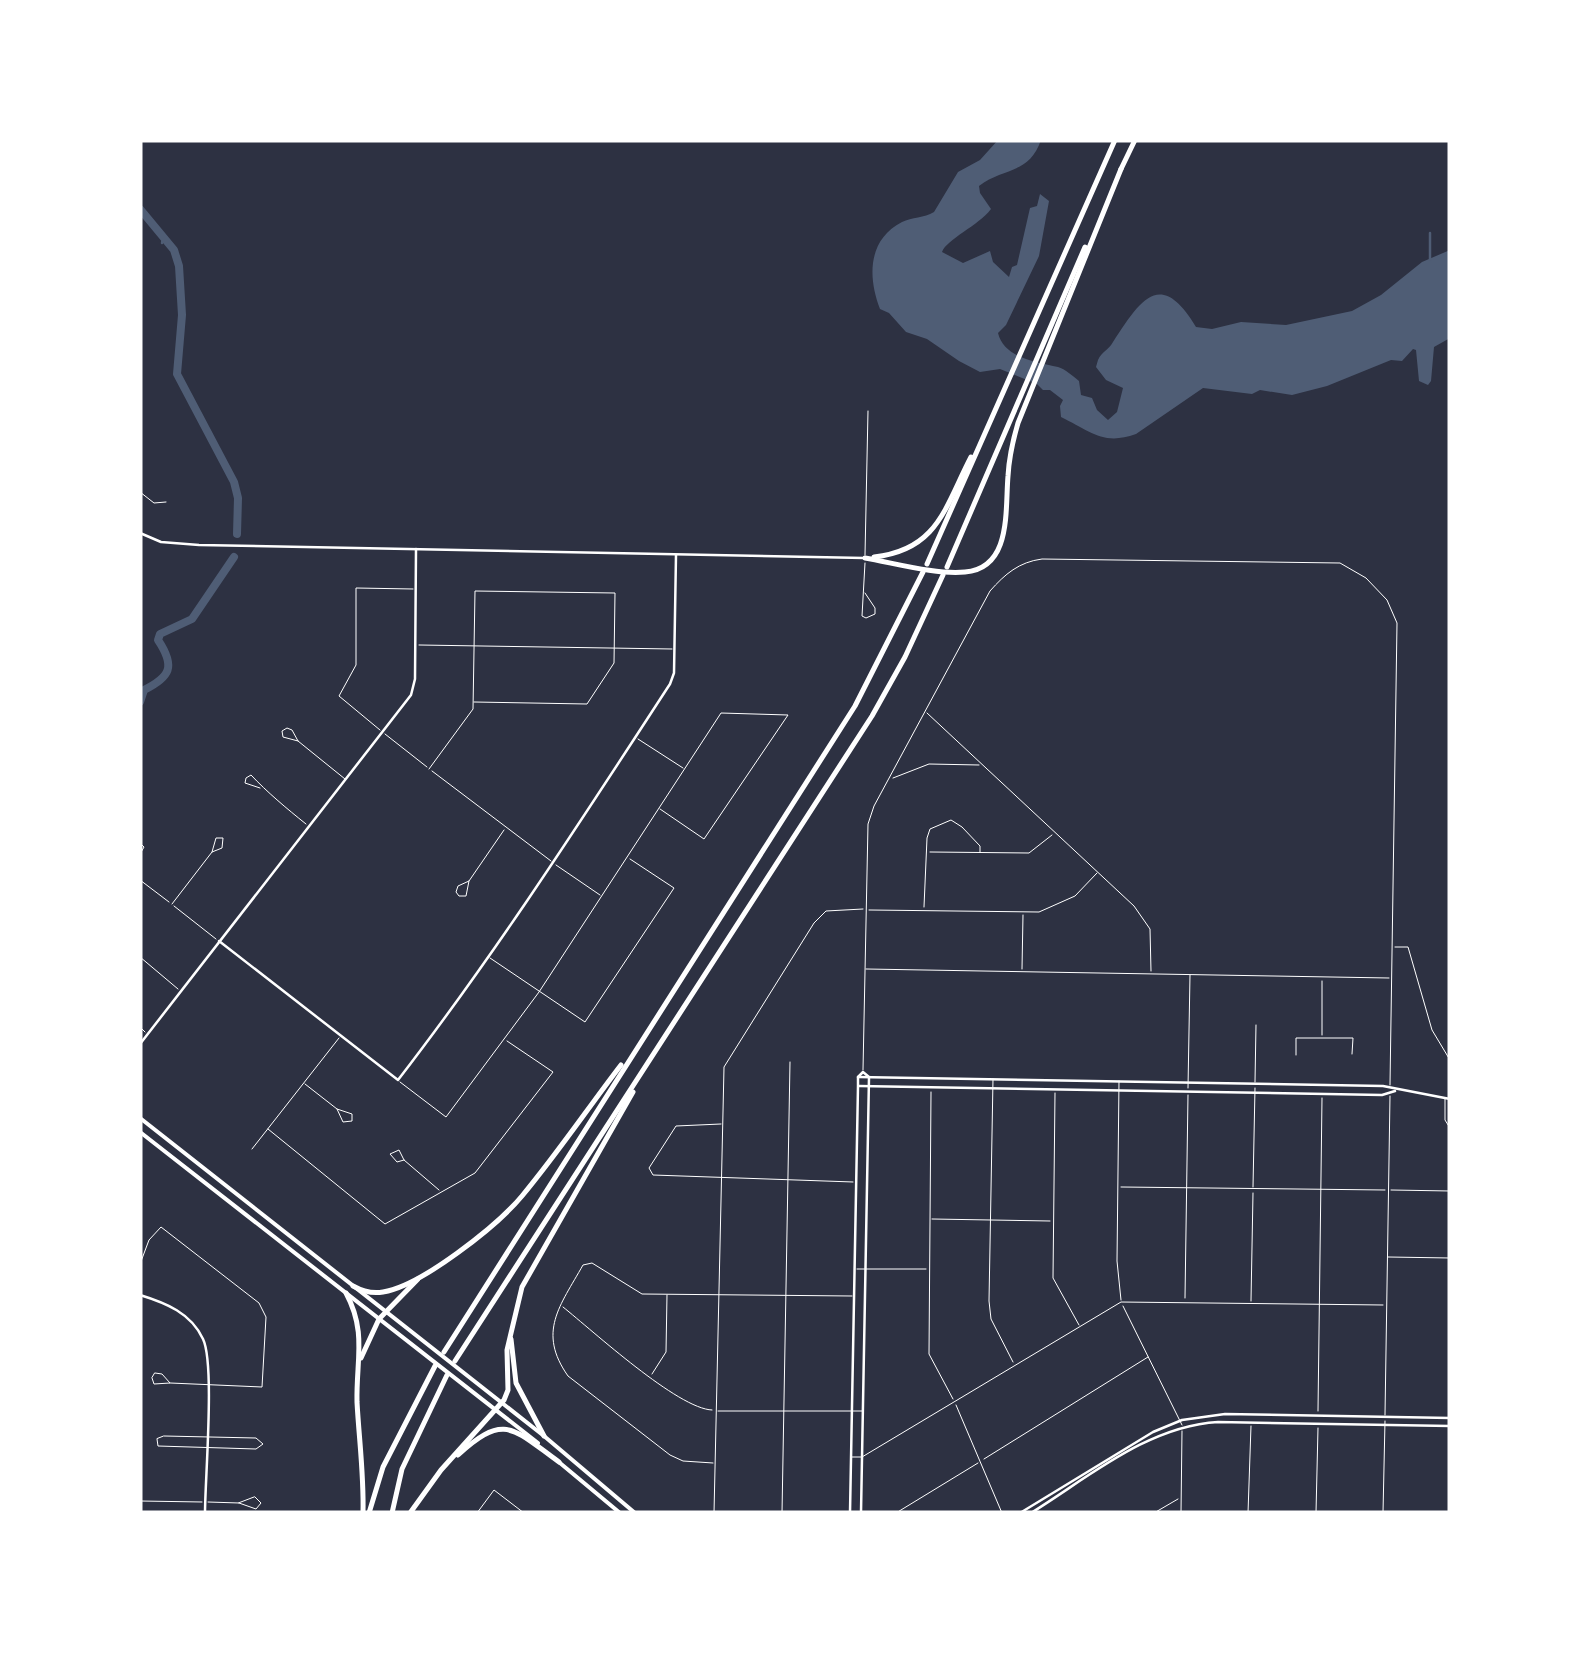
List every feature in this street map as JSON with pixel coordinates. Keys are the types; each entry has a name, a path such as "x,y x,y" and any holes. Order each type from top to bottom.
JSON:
{"highway":[{"path":"927,564 1115,140"},
{"path":"946,567 1022,386 1135,140"},
{"path":"865,561 959,572 984,566 1000,549 1014,436 1121,169"},
{"path":"865,561 906,551 928,536 991,419"},
{"path":"444,1352 856,706 924,572"},
{"path":"455,1361 872,716 905,658 943,575"},
{"path":"358,1366 382,1316 424,1274 484,1231 520,1198 644,1034"},
{"path":"410,1513 508,1390 506,1350 522,1287 660,1045"},
{"path":"352,1286 382,1292 424,1274"},
{"path":"346,1293 358,1320 366,1513"},
{"path":"512,1321 516,1383 544,1436"},
{"path":"366,1513 383,1467 435,1366"},
{"path":"392,1513 402,1469 447,1375"},
{"path":"441,1470 480,1435 502,1428 515,1431 559,1462"}],"main road":[{"path":"140,1118 352,1286 382,1316"},
{"path":"140,1132 346,1293 544,1436 636,1513"},
{"path":"499,1406 620,1513"}],"street":[{"path":"865,593 868,411"},
{"path":"140,492 154,502 166,502"},
{"path":"140,533 161,542 199,545 865,561"},
{"path":"140,1044 414,688 416,549"},
{"path":"398,1080 555,864 672,679 676,555"},
{"path":"850,1513 855,1182 858,1077 862,1072 868,824 990,591 1010,570 1042,558 1340,563 1361,574 1386,600 1397,630 1383,1513"},
{"path":"416,589 356,588 356,665 339,696 506,828 602,896"},
{"path":"429,769 471,714 475,591 615,593 614,663 587,704 474,702"},
{"path":"416,645 674,649"},
{"path":"924,711 1144,917 1151,938 1151,975"},
{"path":"140,880 446,1117 539,992 721,714 788,714 704,840 660,809"},
{"path":"635,738 685,770"},
{"path":"298,741 346,779"},
{"path":"890,779 929,764 980,764"},
{"path":"260,788 309,826"},
{"path":"924,911 930,829 951,820 962,826 980,846 980,852"},
{"path":"469,881 506,828"},
{"path":"926,852 1029,852 1038,849 1054,832"},
{"path":"140,843 144,847 140,854"},
{"path":"172,904 212,852"},
{"path":"490,958 585,1022 674,888 628,857"},
{"path":"714,1513 724,1067 814,922 826,910 1039,912 1065,902 1098,873"},
{"path":"1022,972 1023,912"},
{"path":"1392,947 1408,947 1432,1030 1450,1060"},
{"path":"140,957 181,992"},
{"path":"864,969 1392,978"},
{"path":"1185,1301 1190,976"},
{"path":"1322,978 1322,1038"},
{"path":"1251,1303 1256,1025"},
{"path":"140,1028 148,1034"},
{"path":"252,1149 340,1036"},
{"path":"1296,1055 1296,1038 1353,1038 1352,1054"},
{"path":"268,1129 386,1224 481,1166 554,1072 504,1040"},
{"path":"782,1513 790,1062"},
{"path":"862,1072 869,1077"},
{"path":"858,1077 1323,1084 1448,1098 1445,1120 1450,1128"},
{"path":"861,1513 869,1077"},
{"path":"932,1078 929,1354 955,1402 1002,1513"},
{"path":"993,1079 991,1319 1014,1365"},
{"path":"1056,1080 1053,1278 1079,1326"},
{"path":"1120,1081 1117,1261 1121,1302 1182,1420 1181,1513"},
{"path":"303,1083 337,1110"},
{"path":"1316,1513 1323,1084"},
{"path":"858,1086 1322,1094 1391,1091"},
{"path":"722,1124 676,1126 650,1168 653,1175 866,1181"},
{"path":"404,1160 441,1192"},
{"path":"1118,1187 1450,1191"},
{"path":"929,1219 1054,1221"},
{"path":"140,1264 148,1240 161,1227 264,1310 262,1386 170,1383"},
{"path":"1387,1257 1450,1258"},
{"path":"714,1463 670,1455 568,1376 559,1363 551,1333 560,1305 584,1266 592,1264 642,1294 865,1296"},
{"path":"854,1268 928,1270"},
{"path":"650,1377 666,1352 667,1294"},
{"path":"140,1295 180,1311 194,1325 208,1352 205,1513"},
{"path":"851,1457 862,1457 1121,1302 1386,1304"},
{"path":"560,1305 650,1377 700,1410 864,1411"},
{"path":"896,1513 1149,1356"},
{"path":"1020,1513 1153,1432 1203,1415 1450,1418"},
{"path":"1248,1513 1251,1415"},
{"path":"1031,1513 1153,1438 1182,1426 1251,1422 1450,1426"},
{"path":"164,1436 206,1437 256,1438 263,1444 259,1449 165,1448 157,1443 164,1436"},
{"path":"477,1513 494,1490 524,1513"},
{"path":"1154,1513 1181,1497"},
{"path":"140,1501 240,1503"}],"water":[{"path":"998,140 1041,140 1022,165 979,186 991,209 942,252 963,263 990,251 993,262 1009,277 1012,267 1017,265 1030,208 1037,206 1040,194 1049,201 1039,256 1006,325 998,333 1014,353 1072,375 1079,381 1081,395 1092,398 1097,410 1108,420 1117,412 1123,388 1106,380 1096,367 1098,360 1132,314 1151,297 1172,298 1196,327 1212,329 1241,322 1286,325 1352,311 1381,295 1422,262 1450,250 1450,338 1434,347 1431,381 1428,385 1419,381 1413,349 1402,361 1391,360 1327,386 1292,395 1203,388 1136,434 1105,438 1061,417 1063,400 1050,390 1000,369 980,372 927,339 906,332 880,309 872,273 876,249 902,222 934,212 958,172 980,160"}],"waterway":[{"path":"140,209 174,250 179,266 182,315 177,374 234,482 238,498 237,534"},
{"path":"1430,233 1430,260"},
{"path":"162,243 163,238"},
{"path":"140,702 144,690 168,670 167,657 158,640 160,634 192,619 234,557"}]}
